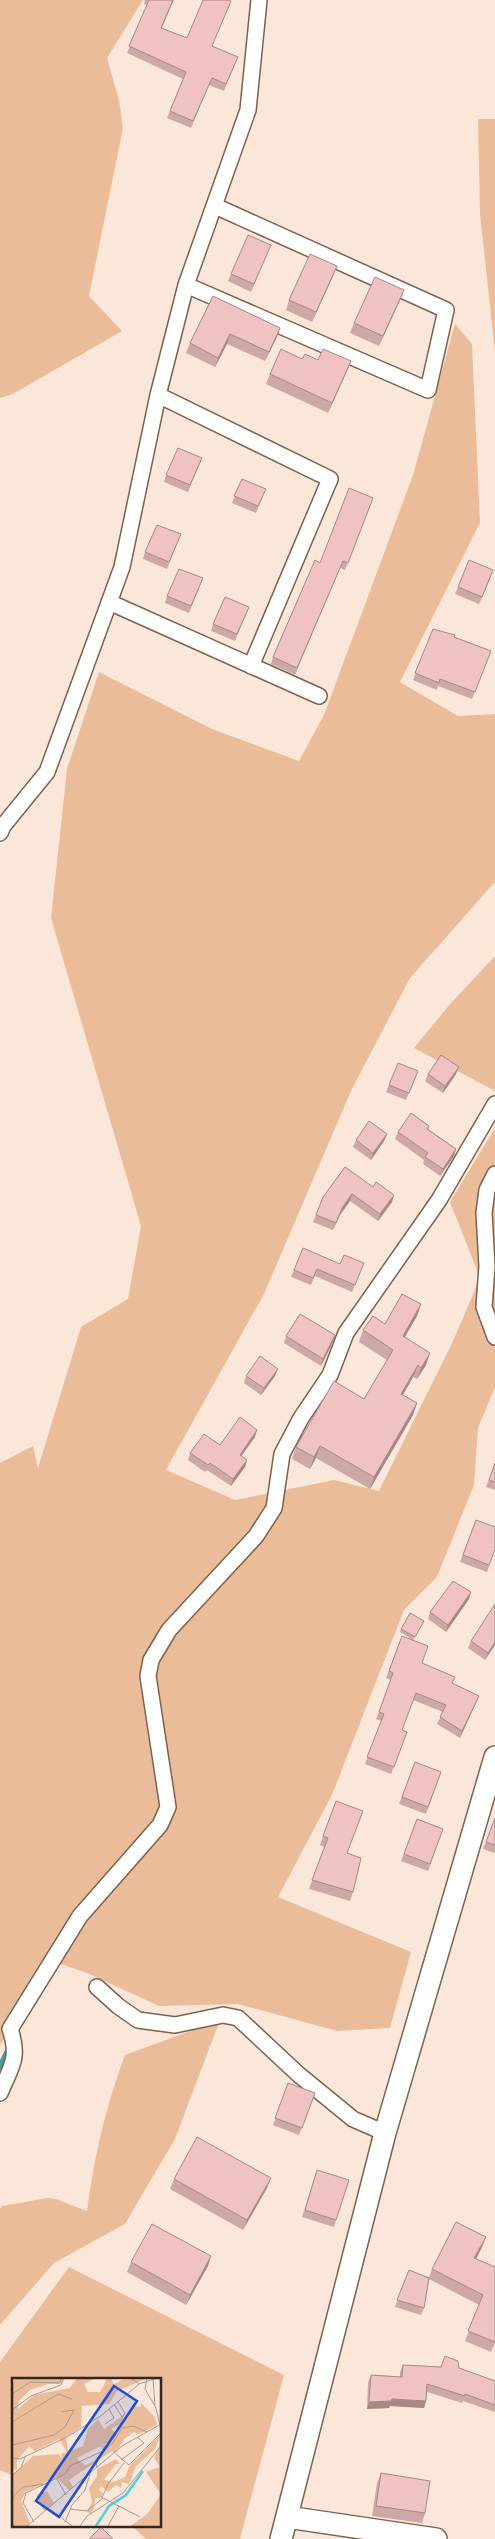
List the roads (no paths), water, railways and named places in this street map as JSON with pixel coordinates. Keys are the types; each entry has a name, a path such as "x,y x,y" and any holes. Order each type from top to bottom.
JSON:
{"street":[{"path":"0,834 3,826 47,772 122,567 158,395 186,284 248,110 260,0"},
{"path":"186,284 428,390 446,310 215,206"},
{"path":"158,395 330,479 251,666"},
{"path":"108,602 319,696"},
{"path":"0,2093 16,2056 16,2046 10,2029 80,1916 160,1825 168,1807 148,1676 151,1660 169,1630 256,1536 274,1508 282,1454 300,1418 330,1375 346,1333 439,1200 495,1104"},
{"path":"495,1174 487,1190 484,1213 487,1266 484,1308 495,1337"},
{"path":"280,2539 287,2518 385,2132 495,1757"},
{"path":"96,1987 138,2020 175,2025 223,2015 238,2018 298,2074 353,2119 385,2132"},
{"path":"287,2518 436,2539"}],"waterway":[{"path":"0,2067 7,2052"}]}
